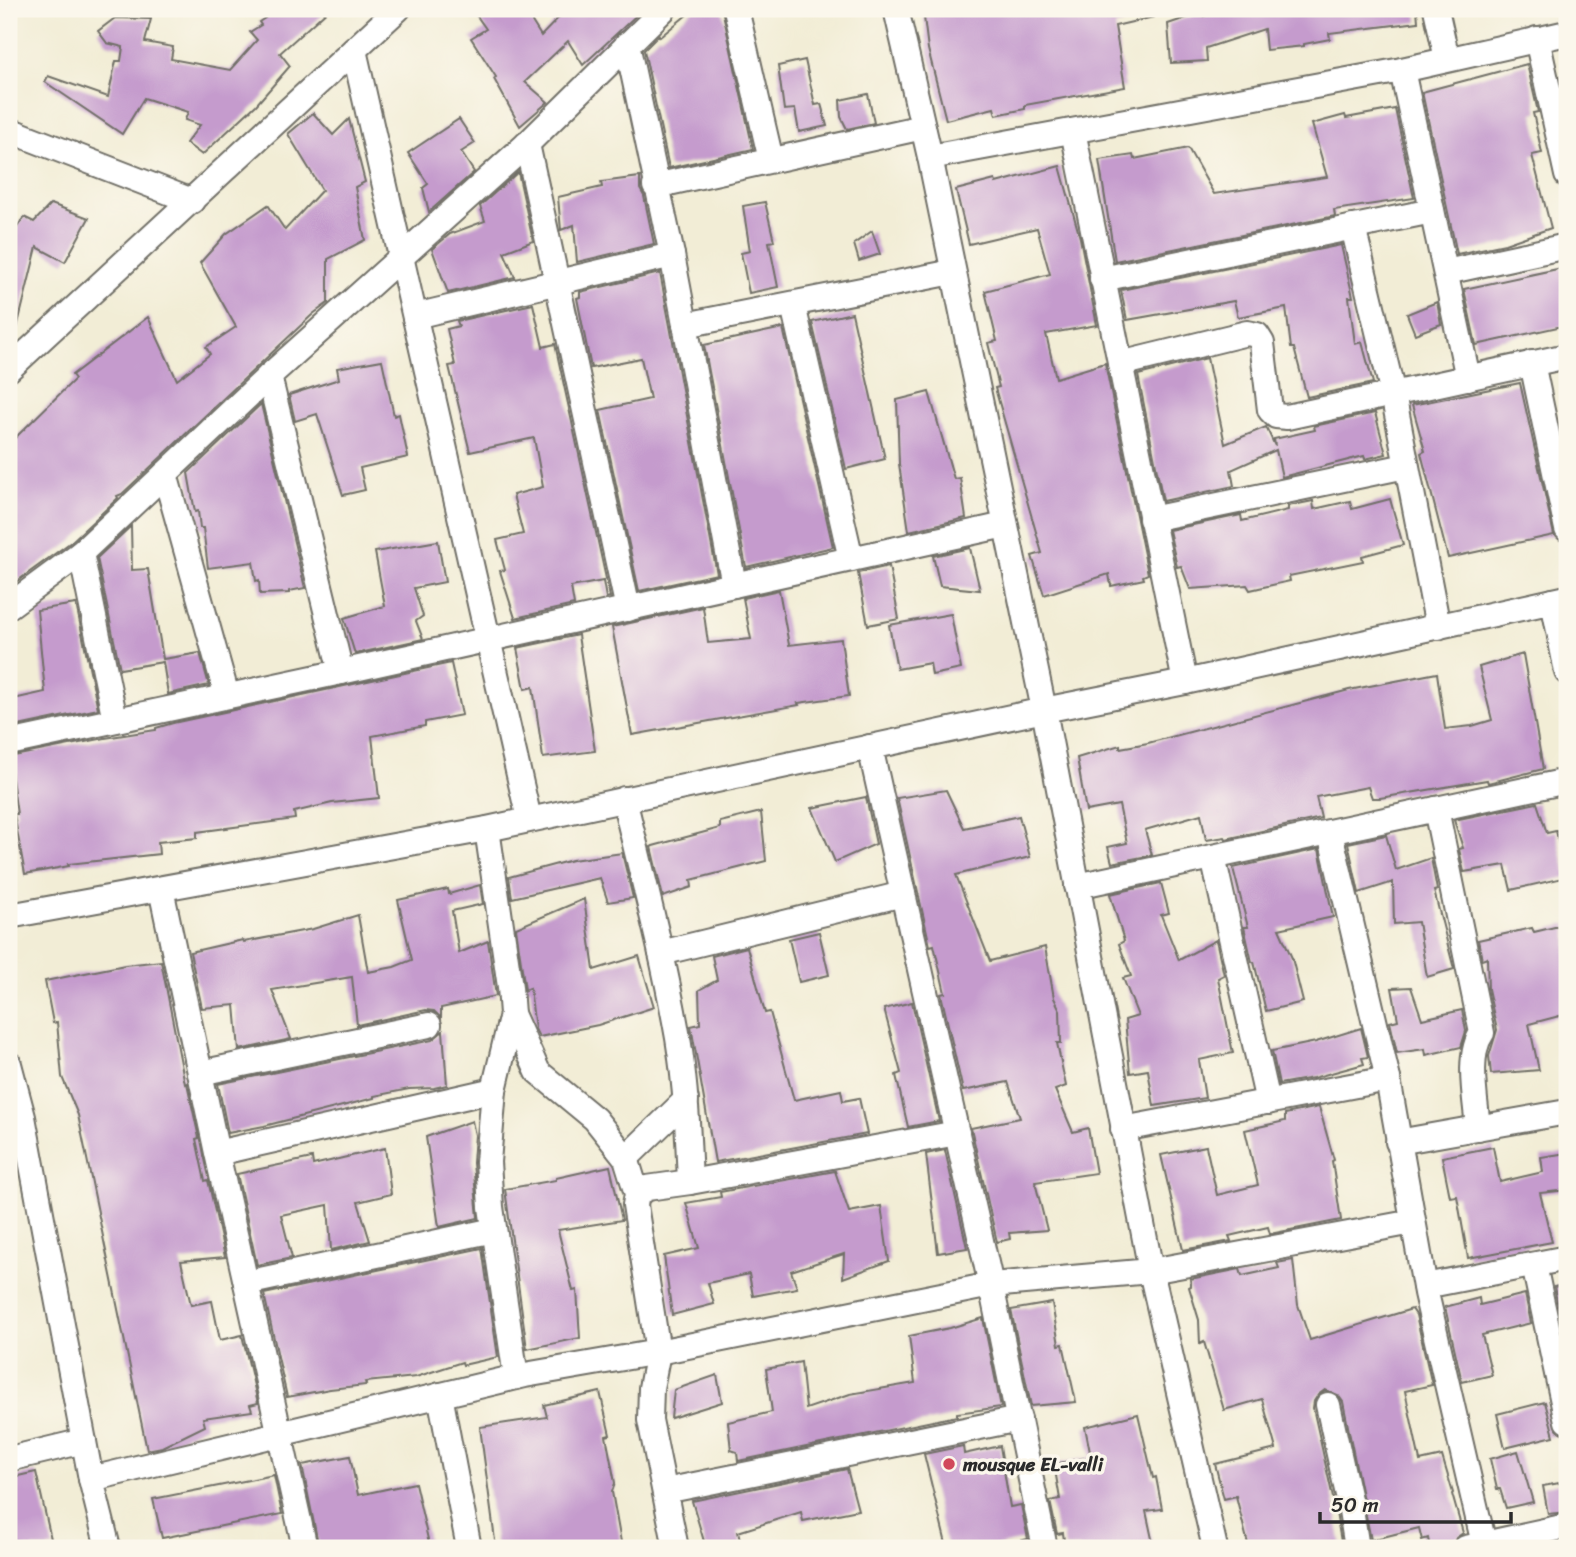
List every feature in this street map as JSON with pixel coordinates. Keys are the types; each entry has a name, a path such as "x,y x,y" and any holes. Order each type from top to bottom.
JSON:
{"street":[{"path":"9,369 398,9"},
{"path":"9,606 81,553 269,376 527,144 664,9"},
{"path":"736,9 771,160"},
{"path":"896,9 1044,709 1151,1272 1215,1548"},
{"path":"1436,9 1447,59"},
{"path":"929,157 1402,70 1567,33"},
{"path":"1537,39 1567,172"},
{"path":"627,44 672,254 734,585"},
{"path":"354,50 529,819"},
{"path":"1402,70 1468,378"},
{"path":"656,186 923,127"},
{"path":"1073,131 1185,682"},
{"path":"14,139 192,201"},
{"path":"527,144 628,609"},
{"path":"1102,279 1432,211"},
{"path":"1353,227 1393,394 1438,626"},
{"path":"1446,272 1567,246"},
{"path":"415,316 672,254"},
{"path":"685,325 953,272"},
{"path":"793,305 851,559"},
{"path":"1120,364 1247,333 1257,335 1262,343 1270,410 1276,416 1287,417 1567,356"},
{"path":"1532,363 1567,529"},
{"path":"269,376 341,672"},
{"path":"1151,519 1406,466"},
{"path":"165,474 227,696"},
{"path":"9,743 1005,525"},
{"path":"81,553 116,720"},
{"path":"9,916 487,829 1560,600 1567,672"},
{"path":"870,747 991,1285 1045,1548"},
{"path":"1077,886 1567,781"},
{"path":"624,799 661,953 678,1040 686,1100 690,1182"},
{"path":"1436,809 1482,1033 1476,1041 1473,1055 1478,1128"},
{"path":"487,829 512,1014 494,1090 488,1162 494,1230 516,1377"},
{"path":"1330,832 1388,1079 1475,1546 1567,1526"},
{"path":"1213,857 1268,1102"},
{"path":"161,889 305,1548"},
{"path":"661,953 903,894"},
{"path":"512,1014 538,1072 596,1119 626,1158 636,1194 635,1205 658,1352 651,1388 650,1420 676,1548"},
{"path":"200,1073 429,1025"},
{"path":"9,1064 16,1119 91,1479 108,1548"},
{"path":"1122,1129 1388,1079"},
{"path":"217,1153 494,1090"},
{"path":"626,1158 686,1100"},
{"path":"1398,1142 1567,1112"},
{"path":"636,1194 647,1188 957,1133"},
{"path":"91,1479 516,1377 658,1352 991,1285 1151,1272 1413,1222"},
{"path":"246,1283 494,1230"},
{"path":"1425,1286 1567,1258"},
{"path":"1534,1265 1567,1421"},
{"path":"440,1395 470,1548"},
{"path":"1328,1405 1357,1548"},
{"path":"665,1491 1018,1419"},
{"path":"9,1459 85,1441"}],"building":[{"path":"258,9 329,9 280,53 290,66 256,105 202,155 186,143 200,125 185,120 188,112 144,98 122,134 45,82 48,76 108,97 116,61 121,61 123,47 107,43 98,31 115,18 151,19 145,42 173,47 171,59 230,70 257,40 250,32 261,25 259,22 265,18"},
{"path":"472,9 524,9 541,36 567,9 643,9 583,65 568,41 525,82 548,102 520,126 494,79 496,77 471,38 486,29"},
{"path":"694,9 722,9 753,149 669,168 644,50"},
{"path":"923,9 1153,9 1154,17 1115,26 1125,87 1025,105 1025,109 996,115 994,108 946,120 928,49"},
{"path":"1227,9 1417,9 1418,22 1329,33 1330,39 1304,46 1266,50 1264,29 1206,48 1207,61 1171,63 1168,24 1204,12 1204,16"},
{"path":"805,60 815,105 821,104 827,126 799,132 795,109 784,110 778,66"},
{"path":"1527,64 1538,112 1533,113 1542,153 1532,155 1551,228 1505,244 1457,254 1422,92"},
{"path":"868,94 874,123 847,129 841,117 840,100"},
{"path":"1395,109 1414,198 1334,210 1335,216 1115,261 1099,160 1133,155 1134,159 1188,148 1214,194 1327,177 1312,124 1345,115 1346,118"},
{"path":"313,113 333,135 349,119 365,182 355,187 365,240 328,259 328,303 117,496 118,498 71,542 9,587 9,444 75,379 72,375 148,317 177,380 210,354 206,347 236,327 200,263 226,234 268,205 285,230 322,190 288,134"},
{"path":"459,119 475,143 461,152 474,172 429,212 423,188 428,184 408,153"},
{"path":"1060,166 1080,238 1097,325 1046,334 1056,378 1105,363 1148,574 1143,576 1144,579 1111,586 1109,574 1044,595 1032,556 1042,553 995,388 999,387 988,343 997,341 985,291 1050,274 1037,228 969,244 956,190 995,180 996,183"},
{"path":"518,172 533,241 504,252 515,277 448,293 432,249 450,234 485,221 480,206"},
{"path":"640,177 640,189 644,196 654,244 577,262 574,225 561,230 558,197 602,187 601,182"},
{"path":"765,202 774,241 769,242 778,287 749,293 741,253 750,251 743,206"},
{"path":"51,204 89,218 65,262 37,247 16,332 9,331 9,239 24,217 34,222"},
{"path":"872,231 880,254 859,261 854,244"},
{"path":"1341,245 1353,297 1349,297 1355,344 1362,342 1373,383 1307,397 1294,348 1291,348 1286,308 1238,317 1234,301 1127,320 1121,290"},
{"path":"1562,268 1567,292 1567,325 1476,345 1464,289"},
{"path":"660,273 717,574 639,591 600,410 650,399 641,358 591,368 577,298 580,297 580,292"},
{"path":"1437,302 1441,324 1415,334 1407,314"},
{"path":"533,304 543,347 555,344 610,597 606,598 603,581 571,587 574,605 515,618 500,571 505,570 497,540 523,534 513,495 543,487 534,438 470,452 449,366 455,365 447,329 459,326 457,321"},
{"path":"852,313 885,459 846,469 812,322"},
{"path":"783,328 833,547 746,567 704,345"},
{"path":"1207,358 1225,444 1266,427 1275,446 1274,439 1315,430 1314,426 1375,413 1386,454 1365,459 1364,456 1282,477 1276,450 1231,470 1234,486 1163,501 1138,375"},
{"path":"382,360 394,416 399,414 408,457 360,468 365,490 343,495 317,414 295,421 289,395 339,379 337,368"},
{"path":"1520,383 1554,535 1448,558 1421,453 1425,451 1412,405"},
{"path":"929,392 954,479 960,478 966,518 909,531 899,464 897,400"},
{"path":"261,404 305,588 289,593 260,594 253,562 208,568 203,528 200,528 198,511 195,512 188,473"},
{"path":"1390,499 1403,545 1362,556 1363,561 1289,576 1290,581 1250,590 1247,585 1190,589 1181,566 1177,567 1169,530 1241,515 1242,521 1313,501 1314,509 1350,501 1352,509"},
{"path":"131,526 132,570 148,569 163,659 200,653 209,685 168,694 163,662 120,669 97,558"},
{"path":"438,541 445,582 414,588 423,616 416,621 423,639 355,654 344,618 385,606 375,552"},
{"path":"970,548 980,590 940,586 933,556"},
{"path":"889,566 899,619 868,625 858,573"},
{"path":"779,590 789,645 841,639 849,696 798,703 799,705 632,735 612,627 703,607 708,643 751,639 743,598"},
{"path":"76,604 98,709 9,728 9,700 45,692 37,610"},
{"path":"951,614 961,669 932,675 930,663 897,669 889,625"},
{"path":"578,635 595,751 543,758 533,687 525,689 517,648"},
{"path":"1523,654 1543,769 1488,783 1487,780 1380,798 1372,798 1368,787 1316,797 1321,818 1226,839 1206,840 1201,814 1145,830 1152,855 1112,863 1108,847 1127,843 1119,805 1086,811 1077,758 1120,745 1120,748 1148,743 1349,690 1437,673 1445,729 1472,726 1492,720 1479,667"},
{"path":"451,663 462,715 425,722 425,726 372,736 379,798 332,803 294,812 295,819 197,832 197,838 158,842 159,854 68,864 69,866 25,874 14,814 17,814 9,757 156,730 173,723"},
{"path":"946,790 964,828 1019,816 1030,857 956,875 990,961 1045,947 1054,998 1060,1010 1061,1043 1057,1043 1066,1086 1055,1090 1073,1132 1088,1128 1096,1173 1035,1182 1047,1230 1009,1233 1010,1239 997,1242 971,1128 1020,1118 1008,1082 963,1091 941,994 945,993 934,945 930,946 897,798"},
{"path":"866,797 876,844 835,862 812,808"},
{"path":"1537,803 1547,833 1556,831 1567,877 1511,890 1505,865 1464,872 1459,849 1463,848 1454,820"},
{"path":"761,812 766,861 691,880 692,887 663,897 651,847 720,828 720,822"},
{"path":"1386,835 1396,870 1431,858 1437,890 1434,891 1454,969 1427,977 1418,922 1394,924 1393,882 1359,893 1348,843"},
{"path":"1319,849 1333,917 1279,929 1292,958 1303,1002 1266,1011 1252,962 1244,927 1248,927 1233,868"},
{"path":"622,853 633,898 608,902 600,878 512,898 509,877 572,860"},
{"path":"1161,883 1169,913 1161,915 1179,960 1216,940 1224,975 1218,978 1233,1053 1199,1060 1205,1098 1154,1106 1148,1070 1130,1073 1125,1020 1138,1016 1123,978 1131,976 1119,944 1124,941 1110,894"},
{"path":"480,885 483,904 452,911 459,953 488,941 496,996 441,1008 441,1018 434,1011 426,1010 357,1025 352,977 272,990 291,1039 239,1050 235,1005 202,1008 190,952 313,929 358,915 368,972 394,967 412,960 398,900 448,889 449,894"},
{"path":"584,899 594,970 639,956 654,1007 598,1025 539,1037 535,1029 530,988 525,990 516,928"},
{"path":"1567,924 1567,1014 1529,1024 1539,1070 1491,1074 1489,1056 1497,1030 1488,989 1487,958 1482,960 1478,940 1532,928 1534,932"},
{"path":"819,932 829,975 799,982 789,939"},
{"path":"747,947 765,1013 770,1012 794,1100 841,1090 843,1101 859,1098 867,1134 715,1162 691,1026 700,1024 699,990 717,980 712,956"},
{"path":"161,961 185,1084 187,1083 199,1138 196,1139 205,1181 208,1180 225,1257 181,1261 191,1305 212,1301 220,1340 242,1335 258,1403 250,1405 252,1411 203,1418 205,1426 162,1447 147,1450 78,1115 62,1077 57,1022 53,1023 45,981 125,965"},
{"path":"1411,987 1422,1019 1462,1010 1466,1031 1461,1047 1426,1055 1425,1049 1397,1053 1390,1022 1398,1020 1392,988"},
{"path":"912,1002 939,1121 908,1127 896,1075 901,1073 884,1009"},
{"path":"1361,1028 1368,1057 1362,1058 1364,1064 1279,1084 1272,1051 1316,1042"},
{"path":"443,1031 447,1085 374,1096 228,1133 218,1084 432,1040"},
{"path":"1319,1107 1334,1160 1332,1161 1341,1220 1270,1234 1268,1227 1229,1236 1231,1241 1183,1250 1161,1155 1206,1146 1217,1195 1258,1185 1245,1130 1285,1121 1285,1114"},
{"path":"472,1121 475,1135 473,1163 478,1218 439,1227 426,1137"},
{"path":"1493,1147 1500,1182 1543,1172 1541,1157 1567,1153 1567,1190 1540,1193 1552,1242 1468,1258 1457,1196 1450,1197 1442,1157"},
{"path":"385,1148 391,1194 358,1202 370,1241 331,1250 328,1205 281,1215 292,1258 257,1265 237,1174 312,1158 313,1165"},
{"path":"945,1150 967,1248 938,1253 926,1154"},
{"path":"610,1166 622,1220 558,1230 573,1291 577,1290 580,1338 527,1349 505,1189 556,1180"},
{"path":"835,1171 849,1212 881,1206 889,1261 843,1278 844,1254 791,1271 797,1288 753,1296 749,1274 708,1283 714,1304 672,1315 664,1256 699,1248 686,1203 721,1197 720,1192"},
{"path":"482,1248 498,1357 463,1365 462,1362 416,1377 365,1382 366,1385 287,1397 264,1294"},
{"path":"1293,1260 1298,1305 1310,1340 1412,1309 1416,1315 1432,1385 1405,1391 1420,1461 1442,1456 1463,1533 1456,1538 1452,1548 1430,1548 1428,1538 1422,1540 1419,1528 1371,1540 1343,1402 1338,1395 1325,1390 1314,1401 1313,1408 1342,1547 1249,1548 1236,1496 1224,1499 1215,1464 1276,1449 1262,1399 1224,1410 1204,1342 1200,1344 1199,1320 1189,1287 1190,1279 1240,1269 1242,1276 1279,1268 1277,1263"},
{"path":"1567,1284 1567,1314 1560,1316 1554,1287"},
{"path":"1525,1294 1531,1323 1482,1335 1492,1375 1462,1382 1445,1307 1479,1298 1480,1305"},
{"path":"1052,1303 1059,1345 1063,1344 1076,1402 1031,1406 1011,1310"},
{"path":"983,1318 1001,1407 957,1413 957,1416 738,1461 737,1452 731,1450 728,1422 772,1412 766,1369 801,1362 806,1409 850,1394 915,1383 909,1336"},
{"path":"717,1375 722,1402 671,1418 674,1390"},
{"path":"600,1392 610,1435 606,1436 615,1483 612,1492 622,1548 496,1548 480,1427 547,1417 544,1405"},
{"path":"1545,1402 1554,1436 1505,1448 1497,1414"},
{"path":"1138,1414 1162,1509 1146,1511 1154,1548 1065,1548 1063,1533 1057,1534 1050,1501 1060,1499 1054,1464 1091,1457 1085,1427"},
{"path":"963,1446 964,1454 1000,1446 1010,1507 1021,1505 1028,1539 988,1548 947,1548 924,1454"},
{"path":"1518,1451 1533,1502 1506,1508 1500,1489 1497,1489 1490,1459"},
{"path":"350,1456 358,1495 415,1483 430,1548 319,1548 302,1465"},
{"path":"847,1469 858,1510 803,1521 801,1512 738,1532 742,1548 706,1548 692,1501"},
{"path":"36,1472 53,1548 9,1548 9,1478"},
{"path":"274,1475 282,1514 162,1538 153,1499"},
{"path":"1565,1482 1567,1512 1548,1514 1543,1486"}],"place":[{"name":"mousque EL-valli","path":"949,1464"}]}
